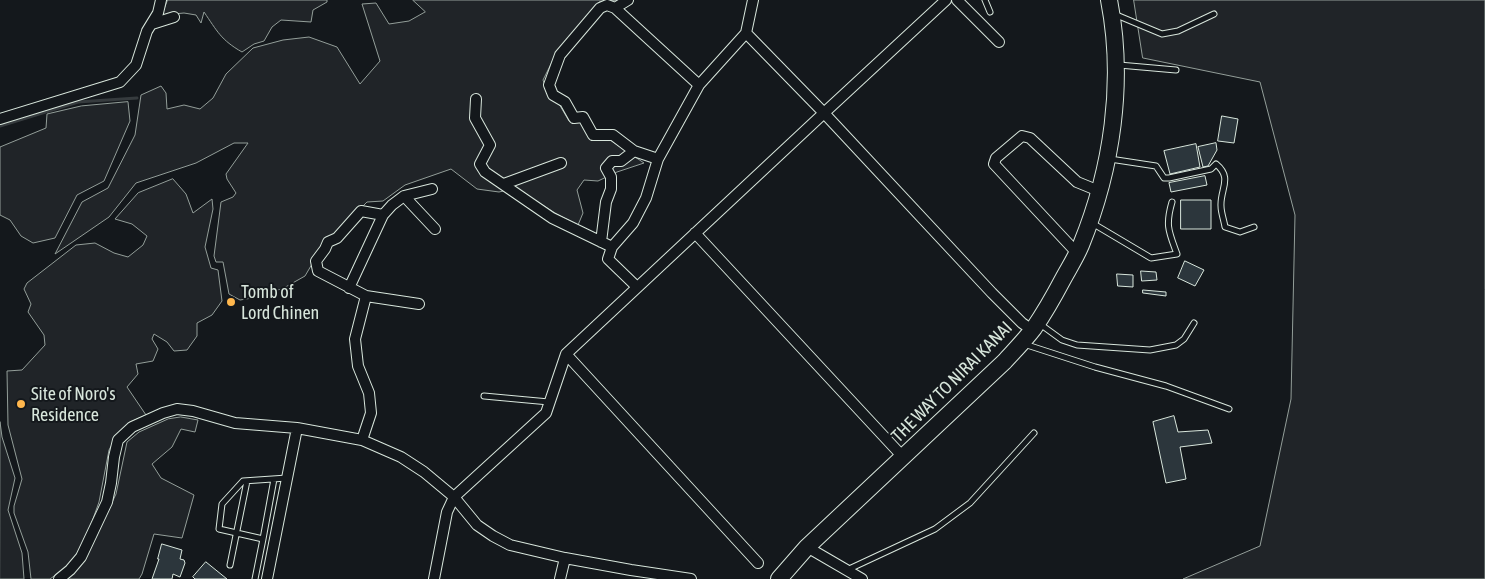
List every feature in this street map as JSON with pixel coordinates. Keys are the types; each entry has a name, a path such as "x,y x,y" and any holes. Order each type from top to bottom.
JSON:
{"main road":[{"name":"THE WAY TO NIRAI KANAI","path":"779,579 807,547 985,381 1021,343 1047,308 1076,254 1090,221 1107,160 1116,96 1116,65 1110,6"}],"street":[{"path":"0,119 120,82 136,65 147,31 158,13 161,0"},
{"path":"615,8 628,0"},
{"path":"637,286 608,259 612,247 633,223 646,198 658,160 698,85 746,34 753,0"},
{"path":"434,579 447,512 454,497 546,413 566,354 946,0"},
{"path":"957,0 999,42"},
{"path":"658,160 634,152 613,135 593,135 583,117 574,118 565,102 553,96 549,85 560,56 600,8 607,5 615,8 698,85"},
{"path":"152,24 174,17"},
{"path":"746,34 824,113 992,293 1022,323 1035,326"},
{"path":"476,99 475,118 490,145 480,164 485,172 552,218 612,247"},
{"path":"1076,254 994,164 996,158 1022,136 1030,138 1077,182 1099,192"},
{"path":"601,242 606,202 611,189 610,178 606,168 612,161 621,161 634,152"},
{"path":"504,184 561,163"},
{"path":"349,288 383,215 404,196 432,188"},
{"path":"404,196 435,229"},
{"path":"383,215 361,211 337,238 328,242 316,261 318,271 366,296 420,304"},
{"path":"695,233 904,457"},
{"path":"362,440 372,413 369,393 358,366 355,339 366,296"},
{"path":"566,354 758,563"},
{"path":"59,579 81,557 107,502 118,440 132,427 163,413 178,409 235,423 298,428 362,440 401,457 424,472 454,497 477,525 492,536 510,544 566,558 668,577 691,579"},
{"path":"267,579 298,428"},
{"path":"807,547 862,579"},
{"path":"560,579 566,558"}],"lane":[{"path":"984,0 990,12"},
{"path":"1110,6 1162,34 1178,32 1214,14"},
{"path":"1116,65 1176,70"},
{"path":"1107,160 1114,159 1156,166 1164,178 1212,169 1216,164 1222,169 1225,180 1221,206 1225,227 1240,232 1254,227"},
{"path":"1090,221 1151,258 1177,254 1168,227 1168,214 1172,202"},
{"path":"1035,326 1062,340 1077,345 1150,350 1176,345 1184,339 1194,323"},
{"path":"1021,343 1095,367 1166,386 1229,409"},
{"path":"484,396 549,402"},
{"path":"846,570 935,529 970,503 1034,433"},
{"path":"263,539 219,529 222,504 243,481 287,478"},
{"path":"255,579 274,479"},
{"path":"230,565 247,481"}],"shaded area":[{"path":"168,0 327,0 327,2 313,10 311,22 281,20 272,27 264,41 254,44 242,52 224,39 204,12 201,23 196,15 184,13 162,15"},
{"path":"413,0 617,0 599,2 557,52 543,80 549,97 559,104 569,121 580,122 589,137 610,140 644,163 598,181 584,180 577,190 583,213 578,225 516,188 499,192 477,189 451,169 405,185 383,201 367,202 322,247 305,276 282,289 268,292 258,297 240,300 229,294 223,262 216,262 214,256 221,202 233,197 236,193 226,174 248,143 234,143 196,163 136,183 109,217 55,254 82,202 108,188 135,135 141,95 161,86 166,93 167,109 184,105 200,109 213,98 226,74 253,48 283,40 309,37 337,47 360,84 380,61 362,4 376,3 389,24 409,21 425,12"},
{"path":"1134,0 1485,0 1485,579 1183,579 1260,546 1291,399 1295,215 1260,82 1143,58"},
{"path":"128,102 130,121 104,181 77,195 55,238 33,243 21,236 10,220 0,215 0,147 46,128 47,114 81,106"},
{"path":"173,179 186,194 193,213 212,199 213,209 205,247 211,268 218,270 222,301 212,315 197,323 197,336 187,350 174,351 167,342 154,334 152,339 158,349 153,361 136,364 138,374 127,387 146,415 130,422 118,433 109,450 99,502 89,530 72,563 50,579 31,579 28,552 14,513 14,506 22,479 8,425 7,371 22,370 45,345 44,335 28,312 31,304 24,289 27,283 76,245 95,243 114,253 128,257 143,245 147,236 132,224 115,219 138,193"},
{"path":"181,417 198,420 195,432 181,429 172,447 152,464 161,478 194,495 182,538 154,534 139,579 67,579 78,568 88,553 116,494 127,442 139,432 168,419"},
{"path":"0,422 2,437 15,478 8,510 22,553 24,579 0,579"}],"building":[{"path":"1222,116 1238,119 1234,143 1218,141"},
{"path":"1216,143 1217,150 1208,166 1203,167 1198,147"},
{"path":"1196,144 1200,167 1170,174 1164,151"},
{"path":"1205,176 1207,185 1171,192 1169,183"},
{"path":"1181,200 1211,200 1211,229 1181,229"},
{"path":"1185,261 1204,270 1195,286 1178,278"},
{"path":"1141,271 1156,272 1157,280 1142,281"},
{"path":"1117,274 1133,275 1133,287 1118,286"},
{"path":"1143,290 1166,292 1166,296 1143,293"},
{"path":"1174,416 1178,432 1208,430 1212,443 1180,447 1186,479 1166,483 1153,422"},
{"path":"162,544 182,550 180,559 184,560 185,563 180,577 173,574 172,579 152,579"},
{"path":"206,562 227,579 195,579 193,577"}],"waterway":[{"path":"0,126 78,102 137,98"}],"place":[{"name":"Tomb of Lord Chinen","path":"231,302"},
{"name":"Site of Noro's Residence","path":"21,404"}]}
